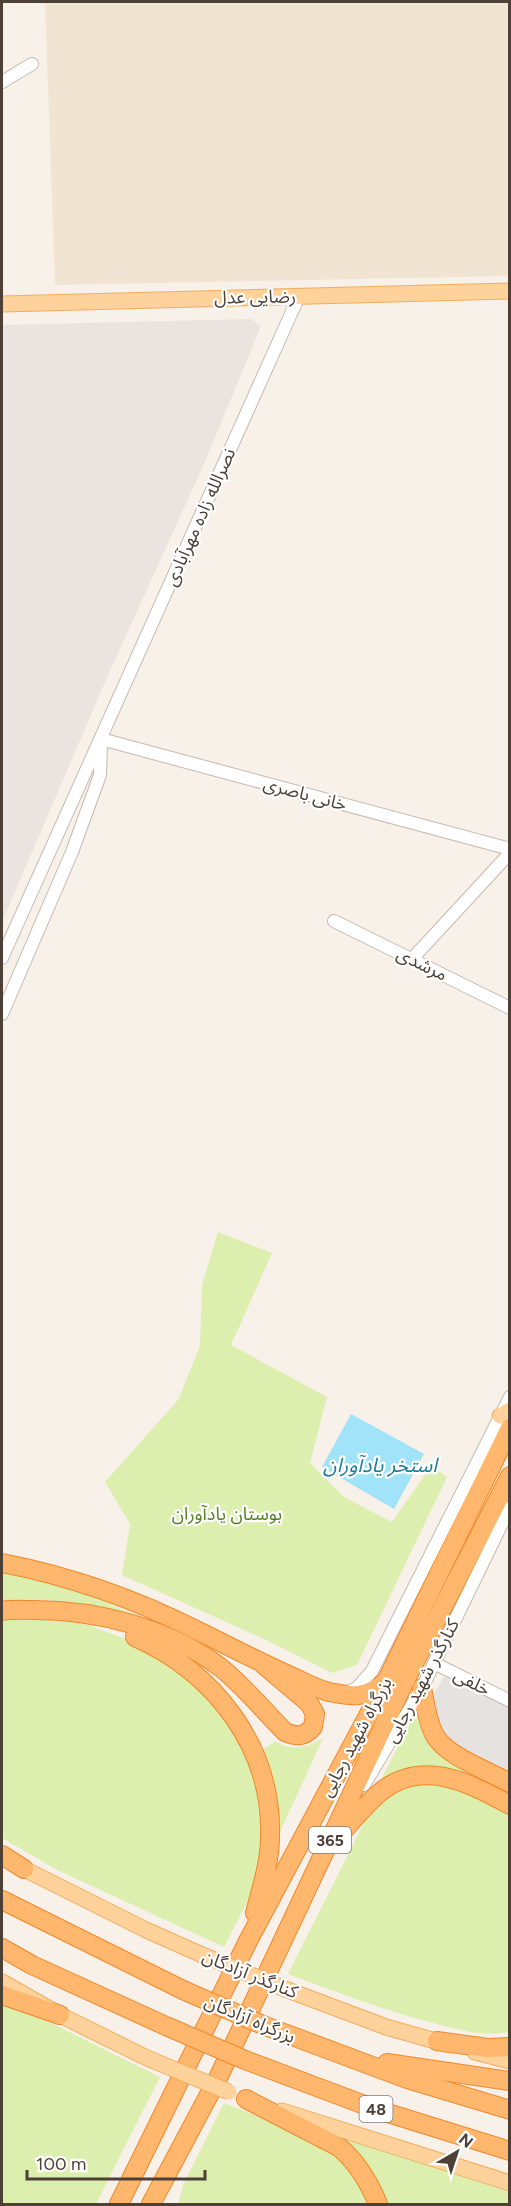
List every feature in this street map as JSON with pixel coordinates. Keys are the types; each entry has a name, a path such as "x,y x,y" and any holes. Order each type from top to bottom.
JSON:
{"highway":[{"name":"بزرگراه شهید رجایی","path":"119,2205 248,1941 386,1682 506,1418"},
{"name":"بزرگراه شهید رجایی","path":"151,2205 225,2066 401,1689 508,1486"},
{"path":"2,1563 38,1570 112,1593 194,1628 264,1665 326,1691 344,1695 366,1695 386,1682"},
{"path":"2,1611 78,1612 104,1616 137,1626 193,1651 217,1665 238,1682 285,1732 294,1736 303,1735 313,1727 315,1714 309,1703 264,1665"},
{"path":"78,1612 148,1642 190,1669 231,1711 254,1748 267,1790 270,1838 267,1863 248,1941"},
{"path":"422,1688 431,1727 441,1744 463,1759 510,1783"},
{"path":"325,1851 376,1796 398,1781 410,1777 421,1775 448,1777 477,1788 510,1805"},
{"path":"2,1856 24,1869"},
{"name":"بزرگراه آزادگان","path":"2,1900 183,1990 265,2026 407,2079 510,2110"},
{"name":"48","path":"2,1948 32,1965 245,2060 378,2110 510,2151"},
{"path":"2,1995 60,2015"},
{"path":"437,2041 488,2048 510,2047"},
{"path":"347,2057 510,2081"},
{"path":"246,2099 339,2147 363,2172 378,2205"},
{"path":"167,2205 170,2167"},
{"path":"110,2205 130,2182"}],"main road":[{"name":"رضایی عدل","path":"2,304 510,291"},
{"name":"کنارگذر آزادگان","path":"24,1869 146,1930 285,1989 386,2027 510,2061"},
{"path":"2,1982 60,2015 147,2058 246,2099 510,2183"}],"street":[{"path":"2,82 32,64"},
{"name":"نصرالله زاده مهرآبادی","path":"2,958 299,296"},
{"name":"نصرالله زاده مهرآبادی","path":"2,1014 76,841 100,775 101,739"},
{"name":"خانی باصری","path":"101,739 510,851"},
{"path":"412,959 510,851"},
{"name":"مرشدی","path":"334,921 510,1008"},
{"path":"344,1695 357,1688 372,1671 506,1418 510,1397"},
{"name":"کنارگذر شهید رجایی","path":"325,1851 422,1688 510,1507"},
{"name":"خلفی","path":"434,1663 510,1701"}],"shaded area":[{"path":"45,2 509,2 509,276 55,285"},
{"path":"251,319 261,326 207,457 105,682 2,922 2,325"},
{"path":"446,1674 509,1708 509,1776 454,1745 446,1738 438,1724 432,1697"}],"green space":[{"name":"بوستان یادآوران","path":"218,1232 272,1253 231,1345 327,1397 310,1463 344,1497 392,1522 431,1466 447,1477 357,1665 332,1673 266,1640 122,1575 130,1524 105,1482 178,1400 200,1346 202,1285"},
{"path":"2,1571 90,1595 178,1634 68,1603 23,1600 2,1603"},
{"path":"17,1617 61,1619 88,1625 143,1645 204,1691 246,1746 261,1805 262,1849 255,1886 224,1947 57,1870 2,1838 2,1620"},
{"path":"418,1709 509,1792 509,1798 471,1778 378,1785"},
{"path":"323,1738 279,1834 269,1771 262,1750 276,1741 294,1748"},
{"path":"425,1782 469,1794 509,1814 509,2032 480,2033 433,2023 378,2007 288,1974 366,1819 392,1794 407,1786"},
{"path":"2,2002 29,2012 160,2077 96,2204 2,2204"},
{"path":"224,2103 274,2123 335,2152 360,2181 369,2204 178,2204 184,2183"},
{"path":"297,2120 509,2191 509,2204 384,2204 374,2177"}],"water":[{"name":"استخر یادآوران","path":"351,1414 424,1454 394,1509 322,1467"}]}
